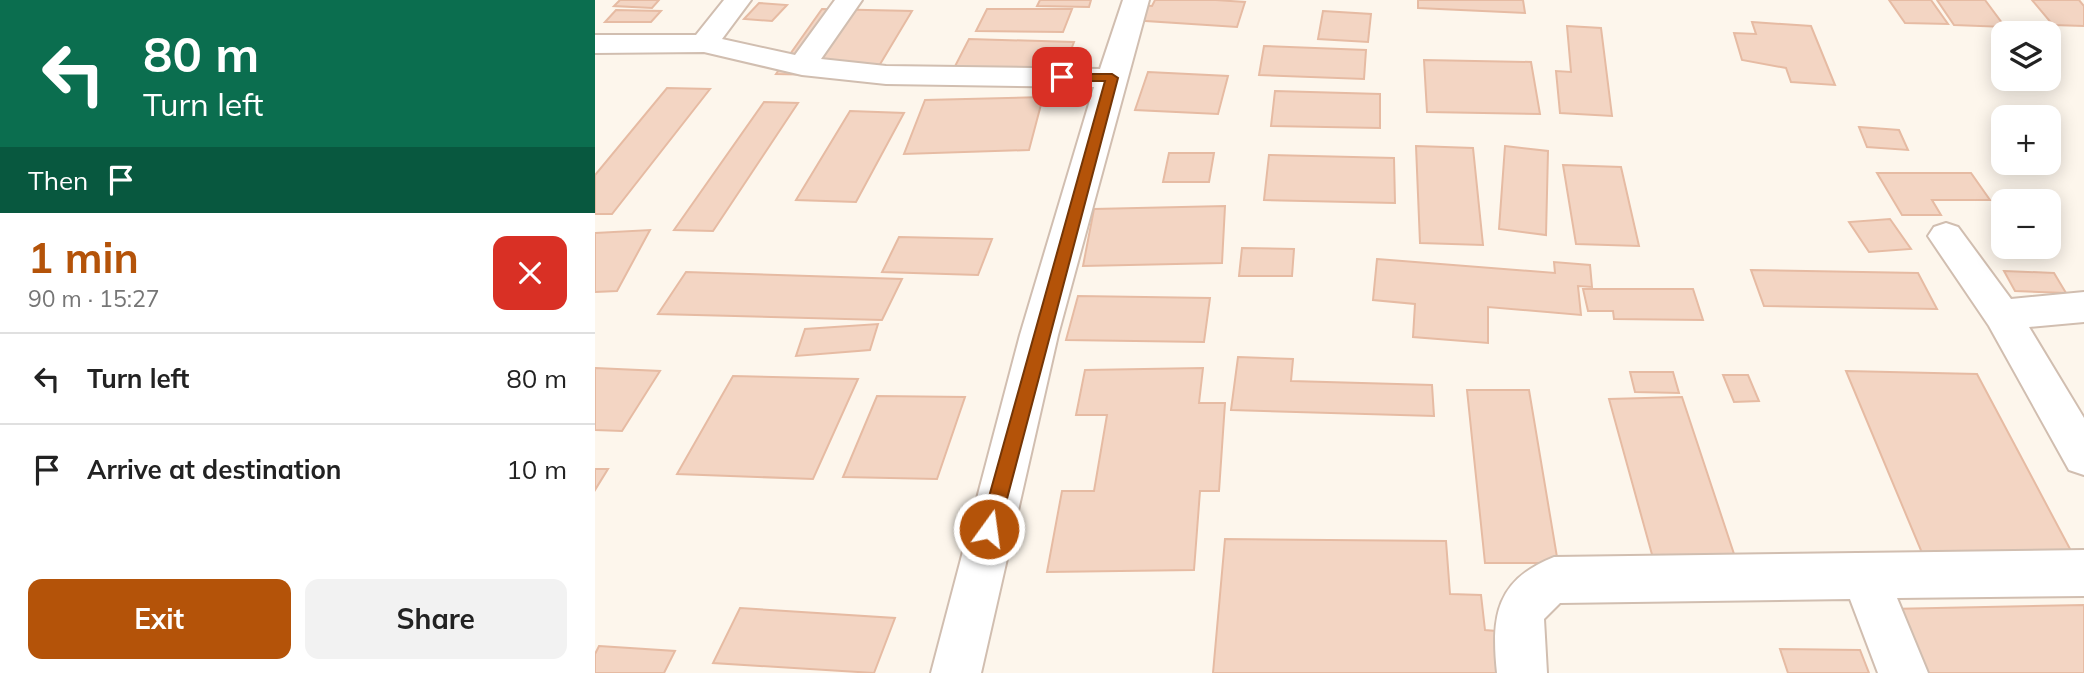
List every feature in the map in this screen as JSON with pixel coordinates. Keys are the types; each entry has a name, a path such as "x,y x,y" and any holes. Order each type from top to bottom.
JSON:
{"street":[{"path":"704,43 738,0"},
{"path":"802,66 849,0"},
{"path":"956,673 995,505 1112,78 1136,0"},
{"path":"595,44 704,43 802,66 886,75 1112,78"},
{"path":"1946,236 2002,315 2084,456"},
{"path":"2002,315 2084,307"},
{"path":"1520,654 1522,609 1534,591 1554,580 2084,573"},
{"path":"1865,577 1903,673"}],"building":[{"path":"620,0 659,0 652,8 614,6"},
{"path":"1040,0 1091,0 1089,7 1037,6"},
{"path":"1155,0 1245,2 1237,27 1131,20 1138,5 1152,6"},
{"path":"1418,0 1523,0 1525,13 1418,8"},
{"path":"1889,0 1931,0 1948,24 1905,23"},
{"path":"1937,0 1985,0 2001,21 1991,21 1991,26 1954,25"},
{"path":"2032,0 2079,0 2084,6 2084,26 2061,25 2061,21 2050,21"},
{"path":"759,3 787,5 772,21 744,19"},
{"path":"822,9 912,11 873,76 776,74"},
{"path":"987,9 1072,9 1063,32 976,31"},
{"path":"616,10 661,11 651,22 605,22"},
{"path":"1323,11 1371,14 1368,42 1318,39"},
{"path":"1752,22 1811,26 1835,85 1791,82 1786,68 1742,60 1734,33 1756,34"},
{"path":"1567,26 1601,28 1612,116 1560,113 1556,71 1571,72"},
{"path":"969,39 1074,42 1060,78 950,76"},
{"path":"1264,46 1366,50 1364,79 1259,75"},
{"path":"1424,60 1531,62 1540,114 1427,112"},
{"path":"1148,72 1228,76 1218,114 1135,110"},
{"path":"667,88 710,89 612,214 595,214 595,175"},
{"path":"1275,91 1380,94 1380,128 1271,126"},
{"path":"1043,97 1029,150 904,154 925,100"},
{"path":"764,102 798,103 713,231 674,230"},
{"path":"850,111 904,113 856,202 796,200"},
{"path":"1859,127 1899,130 1908,150 1867,147"},
{"path":"1416,146 1473,148 1483,245 1420,243"},
{"path":"1505,146 1548,151 1546,235 1499,229"},
{"path":"1169,153 1214,153 1209,182 1163,182"},
{"path":"1269,155 1394,158 1395,203 1264,200"},
{"path":"1563,165 1621,167 1639,246 1576,244"},
{"path":"1877,173 1971,173 1990,200 1932,200 1941,215 1902,215"},
{"path":"1225,206 1222,263 1083,266 1094,209"},
{"path":"1890,219 1911,249 1869,252 1849,222"},
{"path":"650,230 617,291 595,292 595,233"},
{"path":"899,237 992,239 978,275 882,272"},
{"path":"1242,248 1294,249 1292,276 1239,276"},
{"path":"1377,259 1555,273 1554,262 1590,265 1592,287 1578,286 1581,315 1488,307 1488,343 1413,337 1415,304 1373,300"},
{"path":"1751,270 1918,273 1937,309 1764,306"},
{"path":"2004,271 2054,273 2066,293 2015,291"},
{"path":"686,272 902,279 882,320 658,314"},
{"path":"1583,289 1693,289 1703,320 1614,319 1613,311 1588,311"},
{"path":"1078,296 1210,298 1204,342 1066,340"},
{"path":"878,324 870,350 796,356 805,329"},
{"path":"1238,357 1293,359 1291,381 1432,385 1434,416 1231,410"},
{"path":"595,368 660,371 622,431 595,430"},
{"path":"1203,368 1199,403 1225,403 1219,491 1200,491 1194,570 1047,572 1062,491 1094,491 1107,415 1076,415 1085,370"},
{"path":"1846,371 1977,374 2078,564 1925,560"},
{"path":"1630,372 1673,372 1679,393 1635,392"},
{"path":"1723,375 1748,375 1759,401 1734,402"},
{"path":"733,376 858,379 813,479 677,474"},
{"path":"1467,390 1529,390 1558,563 1485,563"},
{"path":"877,396 965,397 937,479 843,477"},
{"path":"1682,397 1738,566 1656,569 1609,399"},
{"path":"595,469 608,469 595,490"},
{"path":"1225,539 1446,541 1450,594 1481,595 1485,630 1496,631 1500,673 1213,673"},
{"path":"2084,605 2084,673 1916,673 1889,609"},
{"path":"740,608 895,618 874,673 713,663"},
{"path":"599,646 675,651 664,673 595,673 595,654"},
{"path":"1780,649 1860,650 1869,673 1788,673"}],"route":[{"path":"989,529 1112,78 1062,77"}]}
